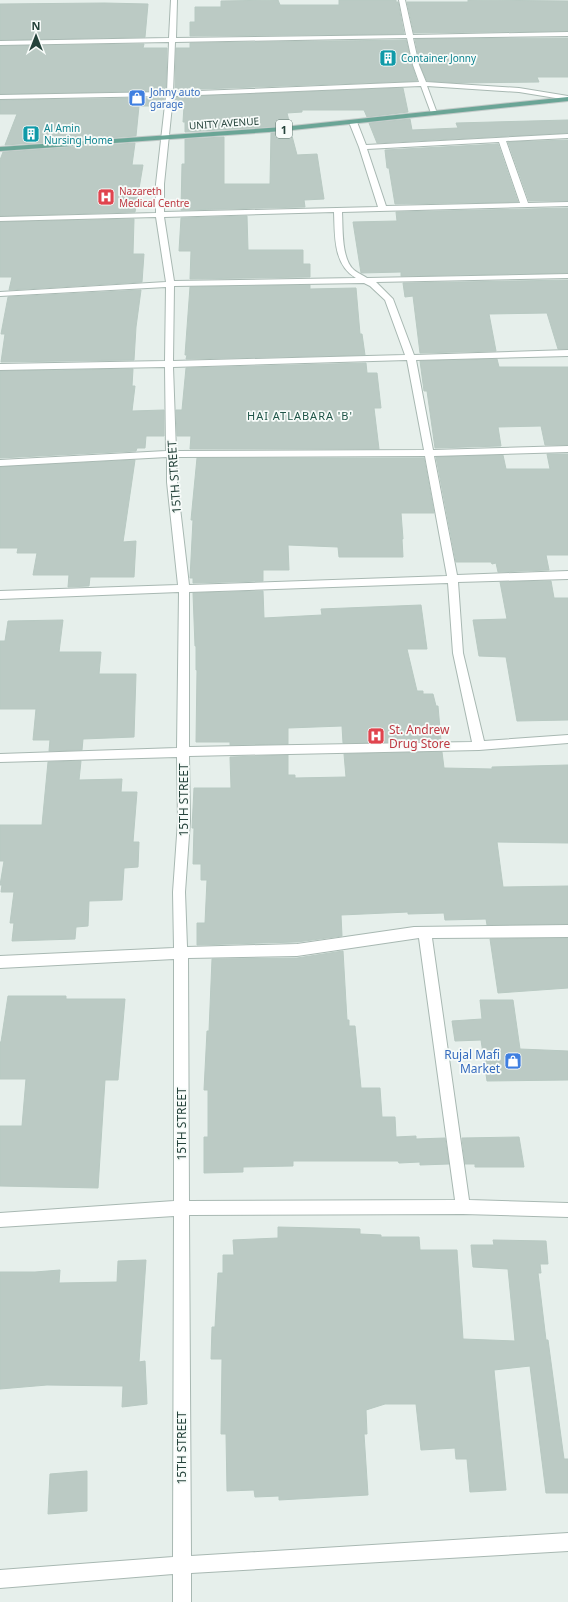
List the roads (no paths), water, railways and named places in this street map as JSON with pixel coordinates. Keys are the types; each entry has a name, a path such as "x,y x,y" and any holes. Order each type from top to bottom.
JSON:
{"main road":[{"name":"UNITY AVENUE","path":"0,149 283,129 568,98"}],"street":[{"name":"15TH STREET","path":"174,0 170,94 160,184 160,215 170,284 169,364 172,482 184,588 184,821 179,892 181,953 182,1602"},
{"path":"402,0 416,65 434,113"},
{"path":"0,43 568,34"},
{"path":"0,97 170,94 423,84 519,90 568,98"},
{"path":"353,122 363,147 383,209"},
{"path":"363,147 502,141 568,136"},
{"path":"502,141 525,205"},
{"path":"0,219 568,204"},
{"path":"338,211 340,247 346,264 351,272 363,280 373,284 389,299 410,358 453,579 458,653 479,746"},
{"path":"0,294 170,284 568,276"},
{"path":"0,367 568,353"},
{"path":"0,463 172,454 429,453 568,450"},
{"path":"0,595 568,575"},
{"path":"0,758 183,752 479,746 568,738"},
{"path":"0,962 181,953 297,950 414,933 568,931"},
{"path":"426,933 463,1207"},
{"path":"0,1220 181,1208 463,1207 568,1210"},
{"path":"0,1579 181,1565 568,1542"}],"place":[{"name":"Container Jonny","path":"388,58"},
{"name":"Johny auto garage","path":"137,98"},
{"name":"Al Amin Nursing Home","path":"31,134"},
{"name":"Nazareth Medical Centre","path":"106,197"},
{"name":"St. Andrew Drug Store","path":"376,736"},
{"name":"Rujal Mafi Market","path":"513,1061"}],"district":[{"name":"HAI ATLABARA 'B'","path":"300,415"}]}
